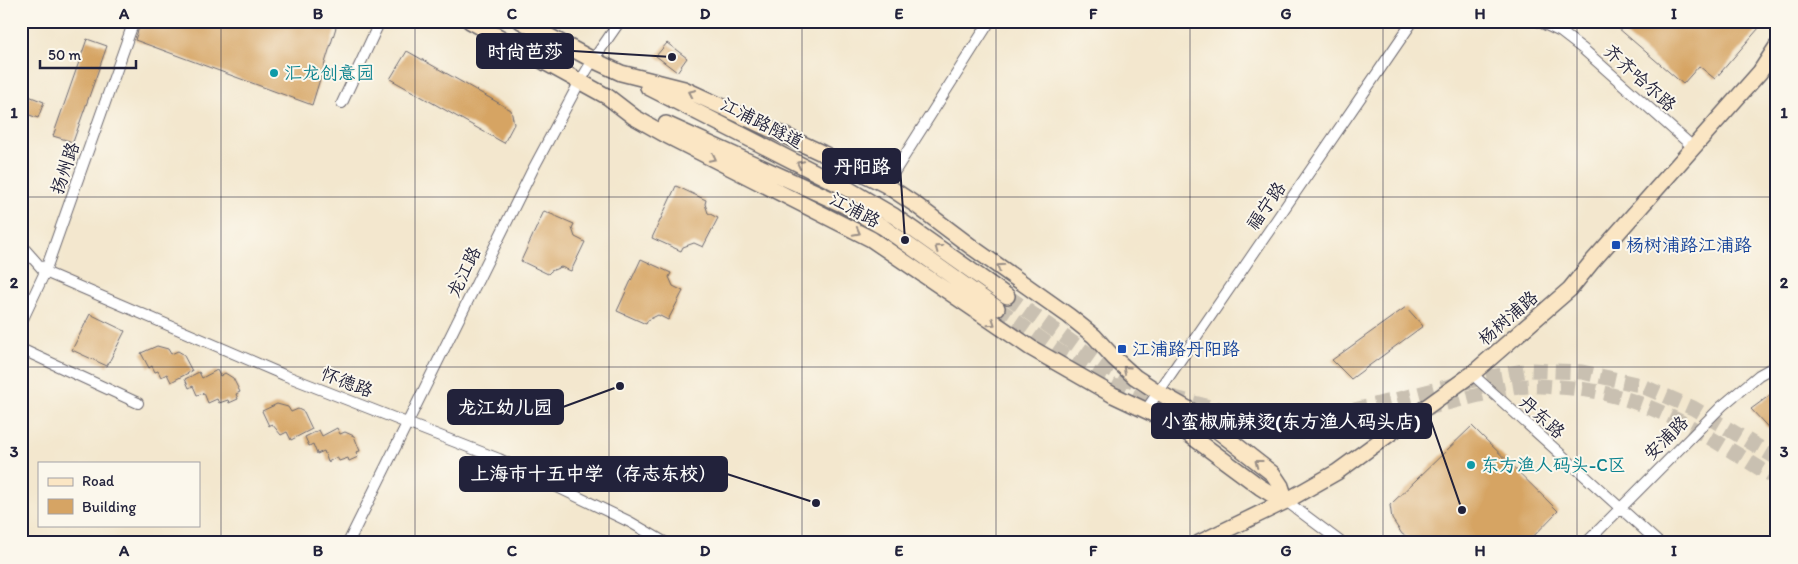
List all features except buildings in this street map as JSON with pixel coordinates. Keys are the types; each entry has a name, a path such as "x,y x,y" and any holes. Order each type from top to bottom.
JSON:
{"main road":[{"name":"江浦路","path":"470,21 579,83 608,97 634,117 666,135 872,239 1031,348 1104,390 1179,428 1272,496 1286,501"},
{"name":"江浦路","path":"521,21 621,73 684,89 822,153 886,186 1069,316 1094,336 1135,377 1195,413 1273,474 1281,486 1286,501"},
{"name":"杨树浦路","path":"1199,543 1286,501 1337,472 1472,374 1570,289 1692,147 1760,72 1777,46"},
{"name":"江浦路隧道","path":"621,73 848,189 894,216 1007,296"},
{"path":"608,97 844,206 883,227 997,308"}],"street":[{"name":"扬州路","path":"21,323 45,272 134,21"},
{"path":"342,103 380,21"},
{"name":"龙江路","path":"348,543 532,171 579,83 620,21"},
{"path":"886,186 990,21"},
{"name":"福宁路","path":"1146,410 1413,21"},
{"name":"齐齐哈尔路","path":"1538,21 1561,32 1582,49 1692,147"},
{"name":"怀德路","path":"21,245 45,272 284,374 492,456 630,522 666,543"},
{"path":"21,349 138,403"},
{"name":"安浦路","path":"1586,543 1722,406 1759,375 1777,365"},
{"name":"丹东路","path":"1472,374 1659,543"},
{"name":"江浦路","path":"1286,501 1342,543"}],"tunnel":[{"path":"1007,296 1104,365 1140,385"},
{"path":"997,308 1077,364 1127,393 1167,410 1213,422 1259,429 1303,432 1350,426 1509,389 1533,386 1559,387 1620,397 1648,407 1700,432 1777,479"},
{"path":"1171,397 1218,409 1300,418 1343,413 1474,380 1529,370 1582,372 1640,385 1693,408 1777,458"}],"place":[{"name":"时尚芭莎","path":"672,57"},
{"name":"汇龙创意园","path":"274,73"},
{"name":"丹阳路","path":"905,240"},
{"name":"杨树浦路江浦路","path":"1616,245"},
{"name":"江浦路丹阳路","path":"1122,349"},
{"name":"龙江幼儿园","path":"620,386"},
{"name":"东方渔人码头-C区","path":"1471,465"},
{"name":"上海市十五中学（存志东校）","path":"816,503"},
{"name":"小蛮椒麻辣烫(东方渔人码头店)","path":"1462,510"}]}
